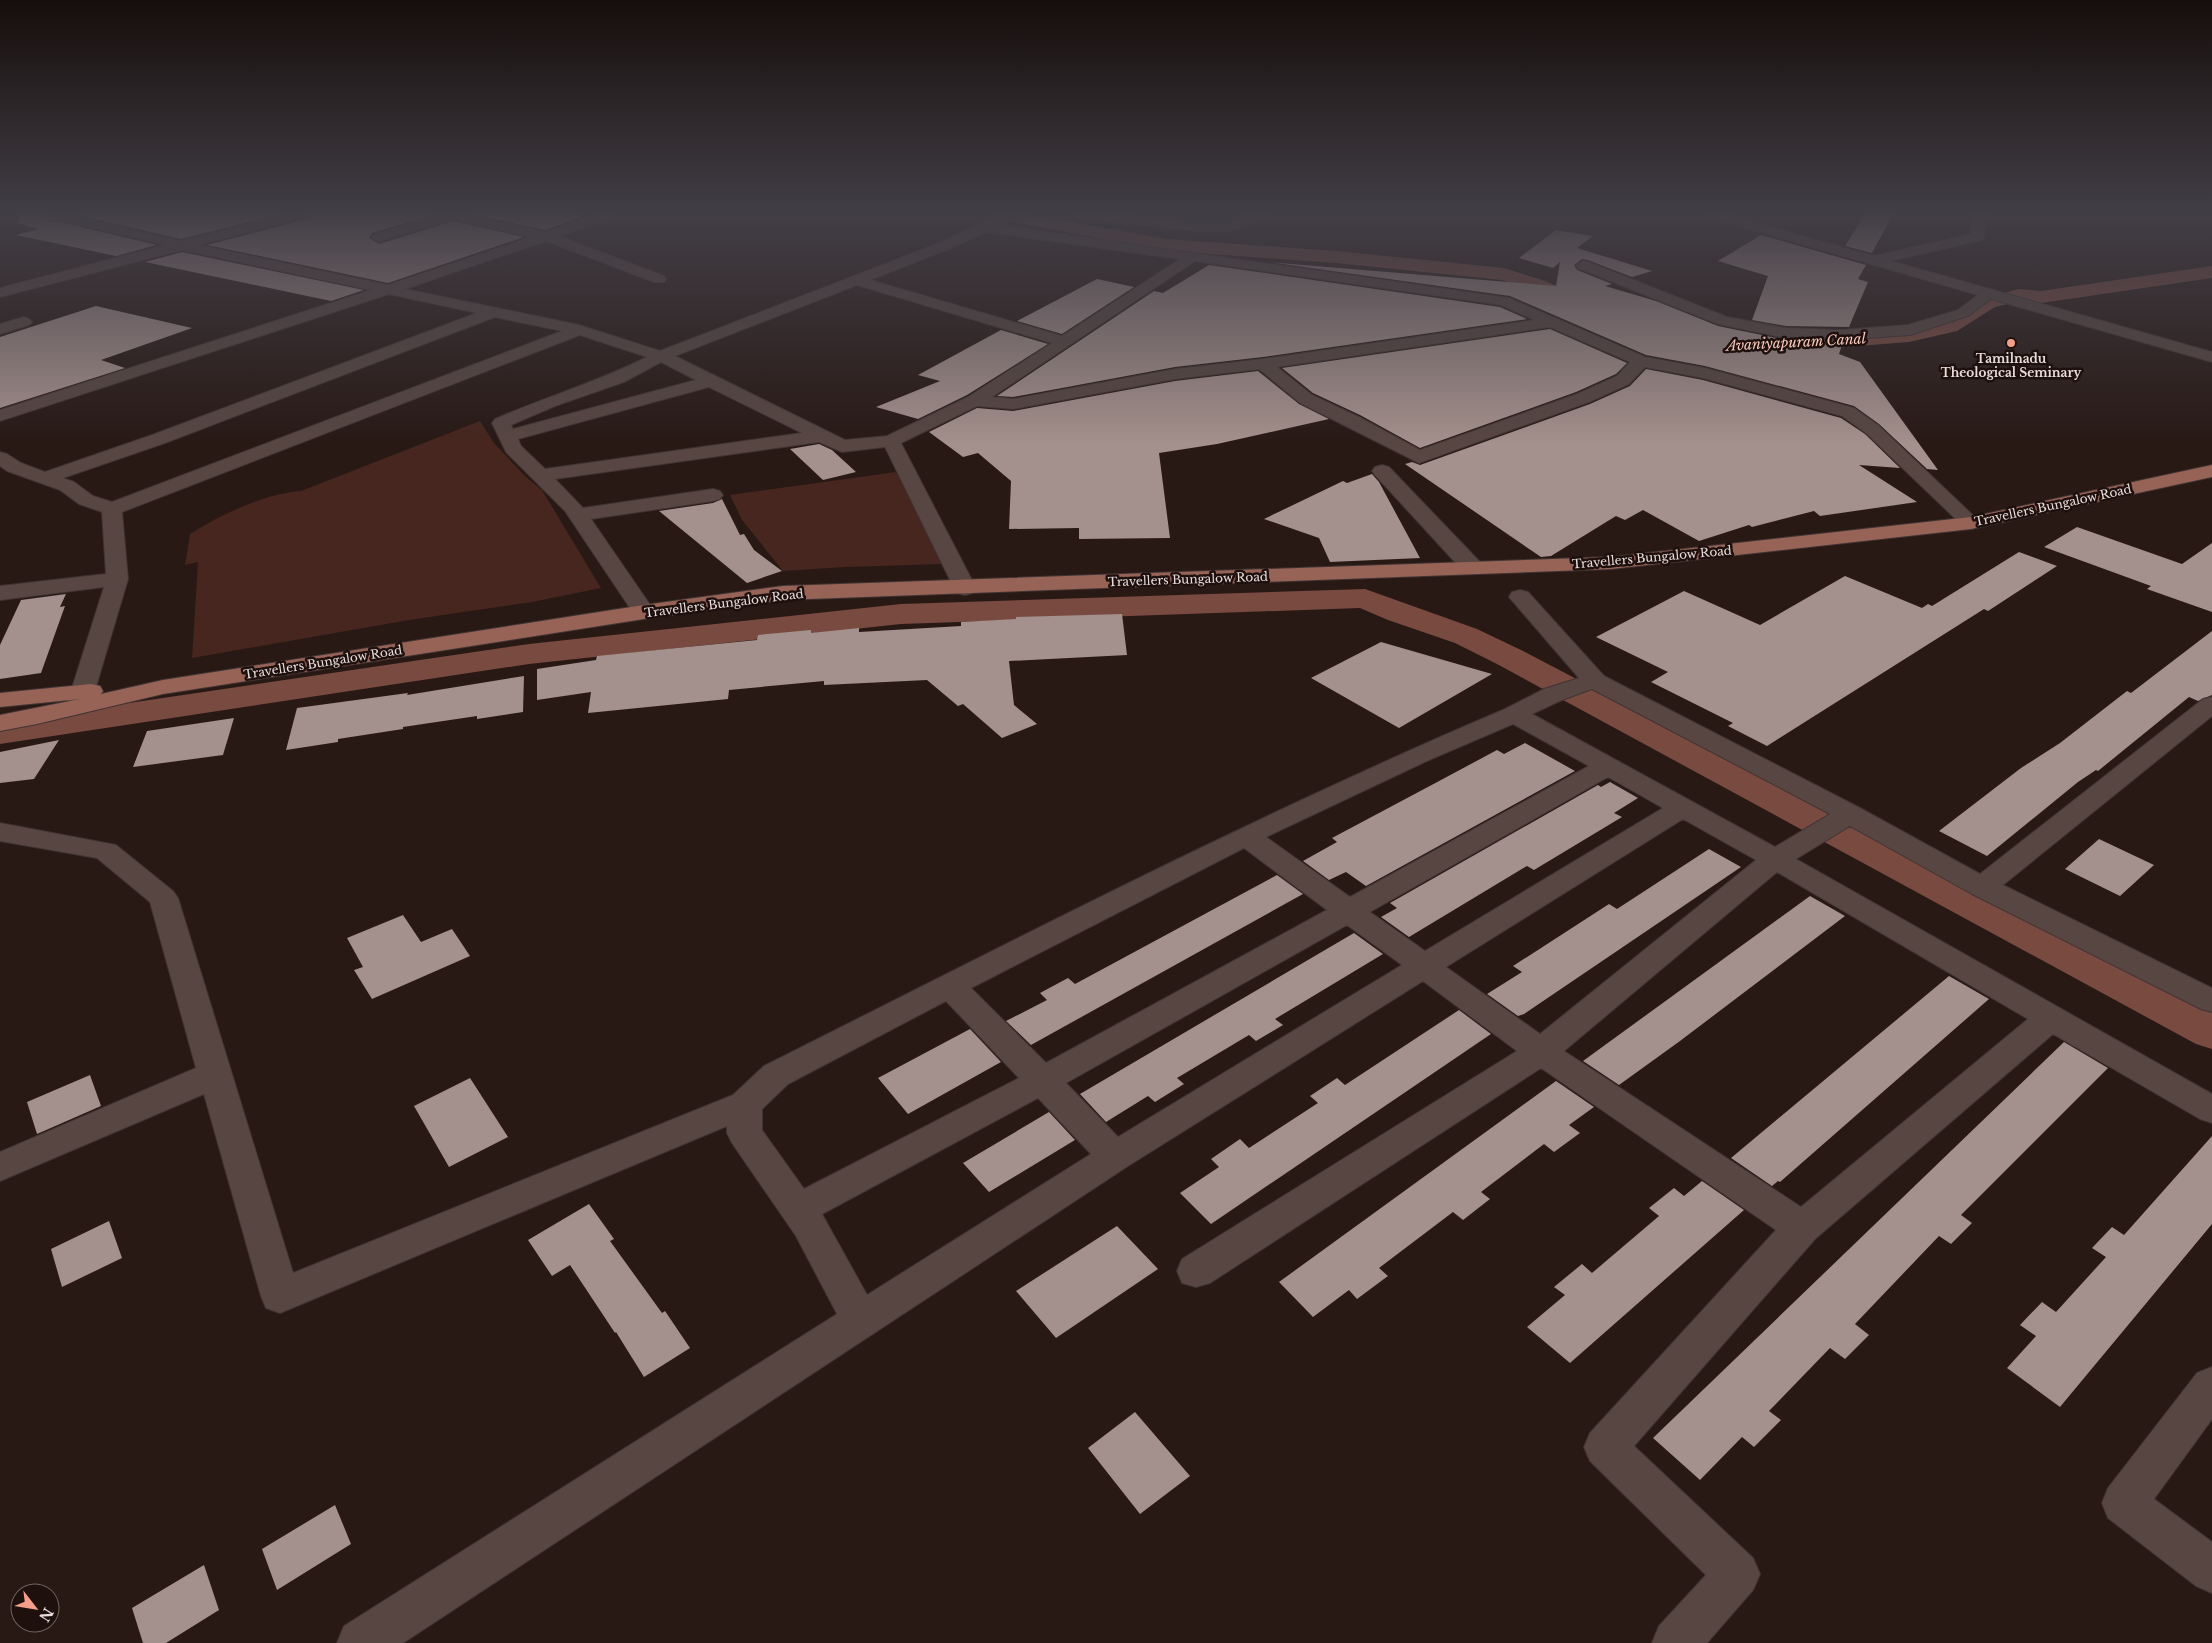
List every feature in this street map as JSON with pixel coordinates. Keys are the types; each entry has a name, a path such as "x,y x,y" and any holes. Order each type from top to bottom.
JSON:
{"main road":[{"name":"Travellers Bungalow Road","path":"0,700 81,699 644,612 783,594 1611,563 1971,523 2212,471"},
{"name":"Travellers Bungalow Road","path":"0,723 37,717 81,699"}],"street":[{"path":"0,416 385,291"},
{"path":"390,291 579,330 661,356 842,446 891,442 974,401 1142,291"},
{"path":"644,612 578,515 513,448 502,423 549,402 618,378 661,356 829,291"},
{"path":"892,291 1066,342"},
{"path":"1429,291 1504,301 1641,361 1705,373 1848,412 1872,429 1971,523"},
{"path":"1647,291 1723,321 1786,333 1840,335 1910,330 1963,313 1989,293"},
{"path":"1981,291 2212,357"},
{"path":"45,478 348,368 417,339 494,312"},
{"path":"0,329 24,322"},
{"path":"974,401 1013,404 1175,374 1263,364 1551,322"},
{"path":"0,458 14,467 68,486 86,500 112,509 579,330"},
{"path":"1263,364 1306,399 1353,421 1419,457 1583,398 1623,380 1641,361"},
{"path":"507,436 710,381"},
{"path":"541,476 821,436"},
{"path":"891,442 964,588"},
{"path":"1382,471 1473,568"},
{"path":"578,515 713,495"},
{"path":"81,699 118,579 112,509"},
{"path":"0,593 118,579"},
{"path":"1520,597 1584,684 1843,819 2212,1001"},
{"path":"0,832 106,851 163,898 280,1296 745,1104 776,1075 1246,836 1464,735 1584,684"},
{"path":"1982,887 2212,704"},
{"path":"1523,709 1607,767 1682,808 1782,855 2050,1017 2212,1110"},
{"path":"798,1209 1042,1081 1607,767"},
{"path":"361,1643 1115,1156 1682,808"},
{"path":"1196,1271 1541,1052 1782,855 1843,819"},
{"path":"1246,836 1541,1052 1802,1228"},
{"path":"950,986 1115,1156"},
{"path":"1676,1643 1737,1574 1605,1447 1802,1228 2050,1017"},
{"path":"0,1167 214,1075"},
{"path":"745,1104 744,1133 809,1225 860,1320"},
{"path":"2212,1386 2124,1503 2212,1570"}],"shaded area":[{"path":"480,421 494,443 526,477 542,490 601,588 532,602 409,620 192,658 198,562 185,565 190,534 243,506 272,496 301,491"},
{"path":"896,472 945,564 783,571 742,520 730,495"}],"building":[{"path":"282,291 362,291 331,301"},
{"path":"1075,291 1128,291 1062,334 1017,321"},
{"path":"1154,291 1163,293 1167,291 1387,291 1500,307 1527,319 1263,357 1175,367 1013,397 997,396"},
{"path":"1472,291 1621,291 1656,301 1718,326 1786,340 1843,342 1839,354 1860,362 1938,470 1927,469 1879,424 1854,406 1705,366 1646,355 1510,296"},
{"path":"1763,291 1864,291 1849,327 1786,326 1752,320"},
{"path":"96,306 192,328 101,360 125,368 0,408 0,337"},
{"path":"1550,329 1627,363 1616,374 1576,392 1420,448 1360,415 1313,393 1282,368"},
{"path":"1001,330 1048,344 967,395 918,419 876,407 940,381 918,375"},
{"path":"1646,369 1703,380 1841,418 1865,434 1900,468 1859,465 1917,502 1820,516 1814,511 1752,527 1749,525 1699,541 1643,510 1625,520 1616,516 1551,556 1541,557 1405,464 1412,462 1420,465 1590,404 1630,386"},
{"path":"1258,371 1299,404 1329,419 1217,444 1159,453 1170,538 1079,539 1079,528 1009,529 1011,481 978,453 963,457 929,432 977,408 1013,411 1175,381"},
{"path":"819,444 832,450 856,472 823,480 790,449"},
{"path":"1372,474 1379,482 1420,558 1330,562 1319,538 1264,519 1343,481 1347,483"},
{"path":"722,499 740,535 744,534 754,550 782,571 747,583 659,511 713,503"},
{"path":"2077,527 2182,564 2212,543 2212,612 2147,589 2151,586 2044,547"},
{"path":"2019,552 2057,566 1988,611 1984,609 1767,746 1728,726 1733,723 1651,682 1668,672 1596,637 1684,591 1760,625 1845,576 1922,608 1928,604 1932,606"},
{"path":"66,594 60,607 65,606 41,673 0,679 0,645 21,600"},
{"path":"1122,614 1127,655 1009,661 1014,705 1037,724 1002,738 963,704 958,706 927,680 824,685 824,681 729,690 728,699 588,713 591,692 537,700 537,669 596,660 597,656 757,640 758,635 811,630 811,633 859,628 859,632 961,626 961,622 1016,619 1016,617"},
{"path":"2212,631 2212,695 2198,701 2189,697 2098,771 2096,770 2078,782 1987,856 1939,831 2021,768 2060,743 2127,691 2131,693"},
{"path":"1381,642 1492,674 1399,728 1311,678"},
{"path":"524,676 523,712 477,719 477,716 403,727 403,729 338,739 338,742 286,750 297,708 408,693 407,695"},
{"path":"234,718 223,755 133,767 147,731"},
{"path":"59,740 34,779 0,783 0,752"},
{"path":"1525,743 1575,771 1366,886 1346,872 1329,880 1303,861 1337,842 1332,838 1497,750 1504,754"},
{"path":"1610,782 1638,798 1614,813 1622,817 1534,870 1527,866 1409,937 1381,917 1397,908 1390,903 1598,785 1601,787"},
{"path":"2099,839 2154,865 2120,896 2065,869"},
{"path":"1709,849 1741,867 1524,1014 1518,1016 1487,994 1522,972 1513,966 1609,904 1617,909"},
{"path":"1277,875 1303,894 1031,1045 1006,1021 1047,1000 1040,993 1068,978 1075,984"},
{"path":"1810,896 1845,916 1680,1041 1619,1085 1583,1061"},
{"path":"403,915 421,942 452,929 470,956 372,999 354,970 363,967 347,938"},
{"path":"1354,933 1383,954 1275,1019 1283,1025 1256,1041 1249,1035 1177,1078 1184,1084 1155,1102 1148,1096 1106,1122 1080,1094"},
{"path":"1949,976 1989,999 1780,1182 1778,1181 1772,1186 1731,1158"},
{"path":"1459,1010 1491,1034 1211,1224 1180,1193 1219,1167 1211,1159 1240,1139 1249,1148 1318,1103 1310,1096 1337,1078 1345,1085"},
{"path":"970,1029 1001,1062 908,1114 878,1078"},
{"path":"2064,1042 2108,1068 1961,1215 1972,1223 1951,1244 1939,1236 1855,1324 1869,1335 1845,1359 1830,1348 1769,1411 1781,1420 1754,1447 1742,1437 1700,1480 1653,1438"},
{"path":"90,1075 101,1106 37,1134 27,1102"},
{"path":"470,1078 508,1137 449,1167 414,1106"},
{"path":"1556,1081 1594,1107 1569,1125 1580,1133 1554,1152 1544,1144 1481,1192 1490,1199 1463,1220 1453,1212 1379,1268 1388,1276 1357,1299 1349,1290 1313,1317 1279,1282"},
{"path":"1049,1112 1075,1140 989,1192 963,1163"},
{"path":"2212,1136 2212,1224 2060,1407 2007,1368 2036,1336 2020,1325 2042,1302 2056,1312 2106,1257 2092,1248 2112,1227 2124,1235"},
{"path":"1702,1181 1744,1210 1570,1363 1527,1327 1565,1295 1554,1287 1582,1264 1592,1273 1659,1216 1649,1208 1674,1188 1684,1196"},
{"path":"589,1204 614,1239 610,1241 662,1313 665,1311 690,1348 644,1377 570,1265 552,1276 528,1240"},
{"path":"109,1221 122,1258 62,1287 51,1249"},
{"path":"1117,1226 1158,1269 1056,1338 1016,1291"},
{"path":"1135,1412 1190,1476 1140,1514 1088,1448"},
{"path":"335,1505 351,1544 277,1590 262,1549"},
{"path":"204,1565 219,1610 166,1643 143,1643 132,1608"}],"waterway":[{"name":"Avaniyapuram Canal","path":"1551,291 1585,306"},
{"name":"Avaniyapuram Canal","path":"1781,345 1909,335 1949,326 1988,303 2019,295 2041,297 2084,291"},
{"path":"0,733 529,654 901,614 1365,598 1399,613 1466,636 1509,657 2212,1032"}],"place":[{"name":"Tamilnadu Theological Seminary","path":"2011,343"}]}
